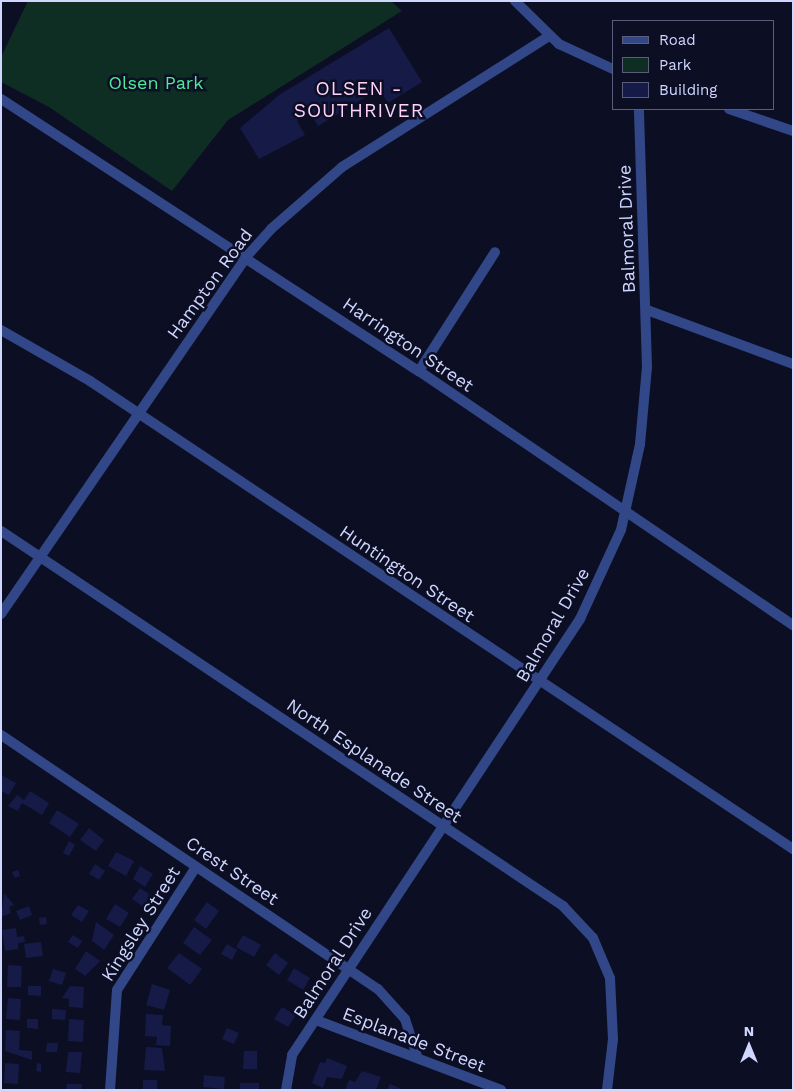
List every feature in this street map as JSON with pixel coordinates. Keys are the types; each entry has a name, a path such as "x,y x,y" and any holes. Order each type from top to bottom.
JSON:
{"street":[{"path":"515,1 549,36 570,51 612,69"},
{"name":"Hampton Road","path":"1,614 43,557 246,257 316,185 549,36"},
{"name":"Harrington Street","path":"1,99 419,371 625,509 793,625"},
{"name":"Balmoral Drive","path":"286,1090 292,1055 348,967 540,682 598,585 625,509 646,398 647,310 639,110"},
{"path":"732,110 793,131"},
{"path":"419,371 495,252"},
{"path":"647,310 793,364"},
{"name":"Huntington Street","path":"1,330 138,414 793,850"},
{"name":"North Esplanade Street","path":"1,531 43,557 444,827 546,893 593,938 606,964 613,996 606,1090"},
{"name":"Crest Street","path":"1,735 348,967 396,1006 411,1032 417,1057"},
{"name":"Kingsley Street","path":"110,1090 117,990 196,867"},
{"name":"Esplanade Street","path":"316,1020 501,1090"}],"green space":[{"name":"Olsen Park","path":"28,1 391,1 402,11 228,120 172,191 49,107 1,82 1,57"}],"building":[{"path":"389,28 422,82 388,103 379,89 318,126 310,113 297,121 305,135 259,159 240,128 279,95"},
{"path":"1,775 16,783 9,795 1,791"},
{"path":"30,791 49,803 42,815 22,803 18,811 8,806 17,795 24,800"},
{"path":"57,810 79,824 70,837 49,823"},
{"path":"89,828 104,840 96,851 80,840"},
{"path":"69,841 75,845 69,856 63,853"},
{"path":"116,852 134,861 126,876 108,866"},
{"path":"95,864 105,871 99,880 89,874"},
{"path":"140,866 153,874 145,887 133,879"},
{"path":"18,870 20,876 15,878 12,872"},
{"path":"140,888 152,896 145,908 132,899"},
{"path":"4,893 14,905 9,907 11,913 1,917"},
{"path":"207,902 219,911 206,929 194,920"},
{"path":"115,904 129,913 120,927 106,919"},
{"path":"78,905 89,911 82,922 71,915"},
{"path":"29,906 32,915 20,920 16,911"},
{"path":"46,917 47,924 40,925 39,918"},
{"path":"96,922 114,935 104,950 92,941"},
{"path":"194,927 212,940 200,955 183,943"},
{"path":"16,928 17,937 24,936 25,942 18,943 18,949 5,951 2,930"},
{"path":"73,935 82,941 78,948 68,942"},
{"path":"243,935 261,945 254,957 236,947"},
{"path":"41,942 43,956 26,958 24,944"},
{"path":"227,944 237,950 232,960 221,954"},
{"path":"86,951 100,961 85,976 75,969"},
{"path":"179,953 202,969 190,985 167,968"},
{"path":"275,953 288,963 279,975 266,965"},
{"path":"8,965 22,966 21,987 7,987"},
{"path":"294,968 310,978 303,990 287,980"},
{"path":"53,969 66,973 62,985 49,981"},
{"path":"152,984 170,990 164,1010 146,1005"},
{"path":"28,986 41,986 41,996 28,995"},
{"path":"70,986 84,987 83,1008 69,1007 69,999 62,998"},
{"path":"8,998 21,999 20,1020 6,1019"},
{"path":"282,1007 296,1015 288,1027 274,1019"},
{"path":"52,1009 66,1010 65,1020 52,1019"},
{"path":"146,1014 163,1015 162,1025 171,1026 170,1046 156,1045 157,1037 145,1036"},
{"path":"27,1019 38,1019 38,1029 27,1028"},
{"path":"69,1019 84,1020 83,1042 68,1041"},
{"path":"227,1028 239,1033 234,1044 222,1039"},
{"path":"6,1030 20,1031 19,1050 32,1051 32,1060 5,1051"},
{"path":"47,1043 58,1043 57,1052 46,1052"},
{"path":"146,1047 162,1048 165,1071 144,1070"},
{"path":"244,1051 257,1051 257,1069 243,1069"},
{"path":"68,1052 82,1052 80,1073 66,1072"},
{"path":"327,1058 347,1066 342,1079 327,1077 323,1088 312,1083 320,1062 325,1063"},
{"path":"5,1063 19,1064 18,1084 4,1083"},
{"path":"37,1063 41,1064 41,1072 36,1071"},
{"path":"362,1071 381,1077 376,1090 345,1090 349,1080 355,1082"},
{"path":"204,1075 225,1077 224,1089 203,1087"},
{"path":"143,1080 157,1080 157,1090 143,1090"},
{"path":"240,1083 259,1083 259,1090 240,1090"},
{"path":"67,1084 82,1084 81,1090 66,1090"},
{"path":"390,1084 404,1090 387,1090"}],"district":[{"name":"OLSEN - SOUTHRIVER","path":"359,100"}]}
